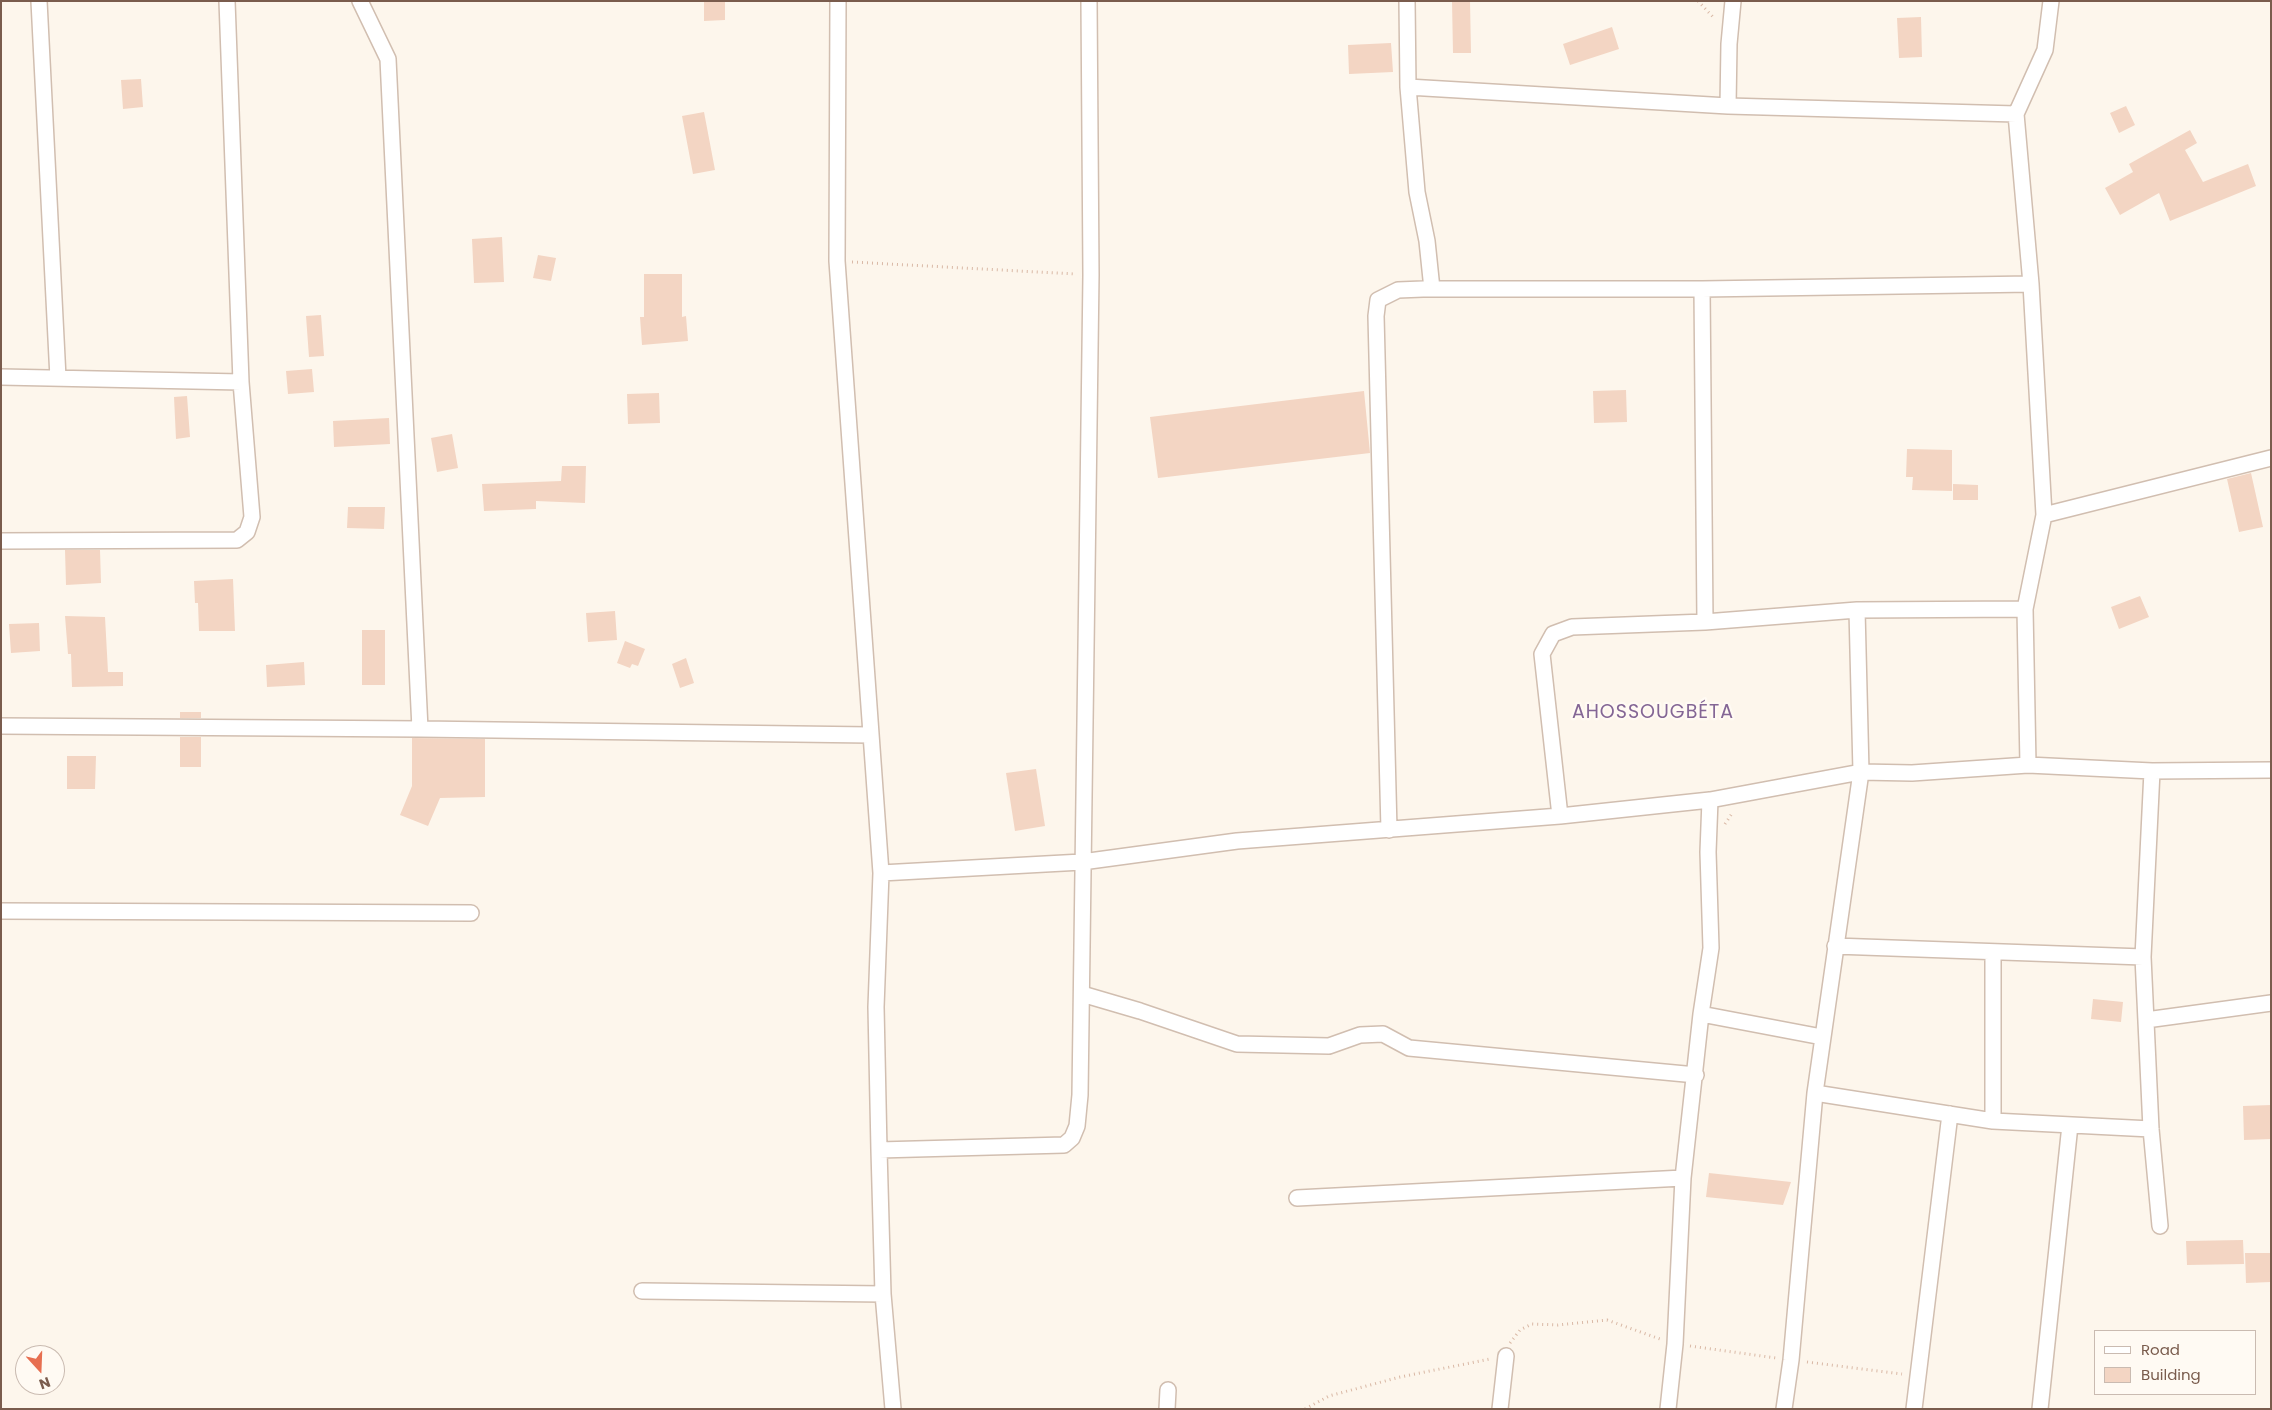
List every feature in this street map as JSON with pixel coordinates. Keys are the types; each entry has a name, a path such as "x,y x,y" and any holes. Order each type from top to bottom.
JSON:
{"street":[{"path":"39,1 58,378"},
{"path":"1,541 237,540 248,532 252,517 241,382 227,1"},
{"path":"360,1 388,59 420,729"},
{"path":"838,1 837,261 860,561 880,873 876,1007 879,1150 883,1294 893,1409"},
{"path":"879,1150 1064,1145 1072,1138 1078,1126 1082,994 1082,862 1091,275 1089,1"},
{"path":"1407,1 1408,87 1417,192 1427,241 1432,289"},
{"path":"1728,106 1729,44 1733,1"},
{"path":"2028,765 2025,608 2044,515 2031,284 2016,114 2045,50 2051,1"},
{"path":"1408,87 1728,106 2016,114"},
{"path":"1389,830 1376,316 1378,300 1398,290 1432,289 2031,284"},
{"path":"1702,288 1705,622"},
{"path":"1,377 241,382"},
{"path":"2044,515 2271,458"},
{"path":"1560,816 1542,654 1553,634 1572,627 1705,622 1857,610 2025,608"},
{"path":"1784,1409 1791,1360 1815,1093 1861,772 1857,610"},
{"path":"1,726 870,735"},
{"path":"880,873 1082,862 1237,841 1560,816 1710,800 1861,772 1912,773 2028,765 2152,771 2271,770"},
{"path":"2152,771 2143,957 2151,1129 2160,1226"},
{"path":"1668,1409 1675,1344 1683,1178 1696,1075 1701,1014 1711,948 1708,852 1710,800"},
{"path":"1,911 471,913"},
{"path":"1836,946 2143,957"},
{"path":"1993,953 1993,1121"},
{"path":"1082,994 1140,1011 1237,1044 1329,1046 1360,1035 1383,1034 1409,1048 1696,1075"},
{"path":"2146,1020 2271,1003"},
{"path":"1701,1014 1822,1037"},
{"path":"1815,1093 1993,1121 2151,1129"},
{"path":"1914,1409 1950,1114"},
{"path":"2040,1409 2070,1125"},
{"path":"1297,1198 1683,1178"},
{"path":"642,1291 883,1294"},
{"path":"1500,1409 1506,1356"},
{"path":"1167,1409 1168,1390"}],"path":[{"path":"837,261 1091,275"},
{"path":"1305,1409 1329,1396 1400,1376 1506,1356 1512,1339 1520,1330 1532,1324 1558,1325 1607,1320 1675,1344 1918,1376"}],"building":[{"path":"704,1 725,1 725,20 704,21"},
{"path":"1452,1 1470,1 1471,53 1453,53"},
{"path":"1921,17 1922,57 1899,58 1897,18"},
{"path":"1612,27 1619,49 1570,65 1563,44"},
{"path":"1391,43 1393,72 1349,74 1348,45"},
{"path":"141,79 143,107 123,109 121,80"},
{"path":"2126,106 2135,125 2119,133 2110,113"},
{"path":"704,112 715,170 693,174 682,116"},
{"path":"2190,130 2197,143 2185,150 2203,182 2248,164 2256,186 2170,221 2159,193 2120,215 2105,188 2133,172 2129,164"},
{"path":"502,237 504,282 474,283 472,239"},
{"path":"538,255 556,258 551,281 533,278"},
{"path":"644,274 682,274 682,317 686,316 688,341 642,345 640,317 644,317"},
{"path":"321,315 324,356 309,357 306,316"},
{"path":"312,369 314,392 288,394 286,371"},
{"path":"1626,390 1627,422 1594,423 1593,391"},
{"path":"1364,391 1370,453 1158,478 1150,417"},
{"path":"659,393 660,423 628,424 627,394"},
{"path":"187,396 190,437 176,439 174,397"},
{"path":"389,418 390,444 334,447 333,421"},
{"path":"452,434 458,468 437,472 431,438"},
{"path":"1907,449 1952,450 1952,491 1912,490 1913,477 1906,477"},
{"path":"562,466 586,466 585,503 536,501 536,509 484,511 482,484 561,481"},
{"path":"2251,473 2263,527 2239,532 2227,479"},
{"path":"1953,484 1978,485 1978,500 1953,500"},
{"path":"348,507 385,507 384,529 347,528"},
{"path":"65,550 100,550 101,583 66,585"},
{"path":"233,579 235,631 199,631 198,603 195,603 194,581"},
{"path":"2140,596 2149,617 2119,629 2111,607"},
{"path":"615,611 617,640 588,642 586,613"},
{"path":"65,616 105,617 108,672 123,672 123,686 72,687 71,654 68,654"},
{"path":"39,623 40,651 11,653 9,624"},
{"path":"362,630 385,630 385,685 362,685"},
{"path":"625,641 645,649 638,666 632,664 630,668 617,663"},
{"path":"686,658 694,683 680,688 672,664"},
{"path":"304,662 305,685 267,687 266,665"},
{"path":"180,712 201,712 201,718 180,718"},
{"path":"180,737 201,737 201,767 180,767"},
{"path":"412,738 485,739 485,797 440,798 428,826 400,815 412,786"},
{"path":"67,756 96,756 95,789 67,789"},
{"path":"1036,769 1045,826 1015,831 1006,773"},
{"path":"2093,999 2123,1002 2121,1022 2091,1019"},
{"path":"2271,1105 2271,1139 2244,1140 2243,1106"},
{"path":"1709,1173 1791,1182 1783,1205 1706,1197"},
{"path":"2243,1240 2244,1264 2187,1265 2186,1241"},
{"path":"2245,1253 2271,1253 2271,1282 2246,1283"}],"district":[{"name":"AHOSSOUGBÉTA","path":"1653,713"}]}
